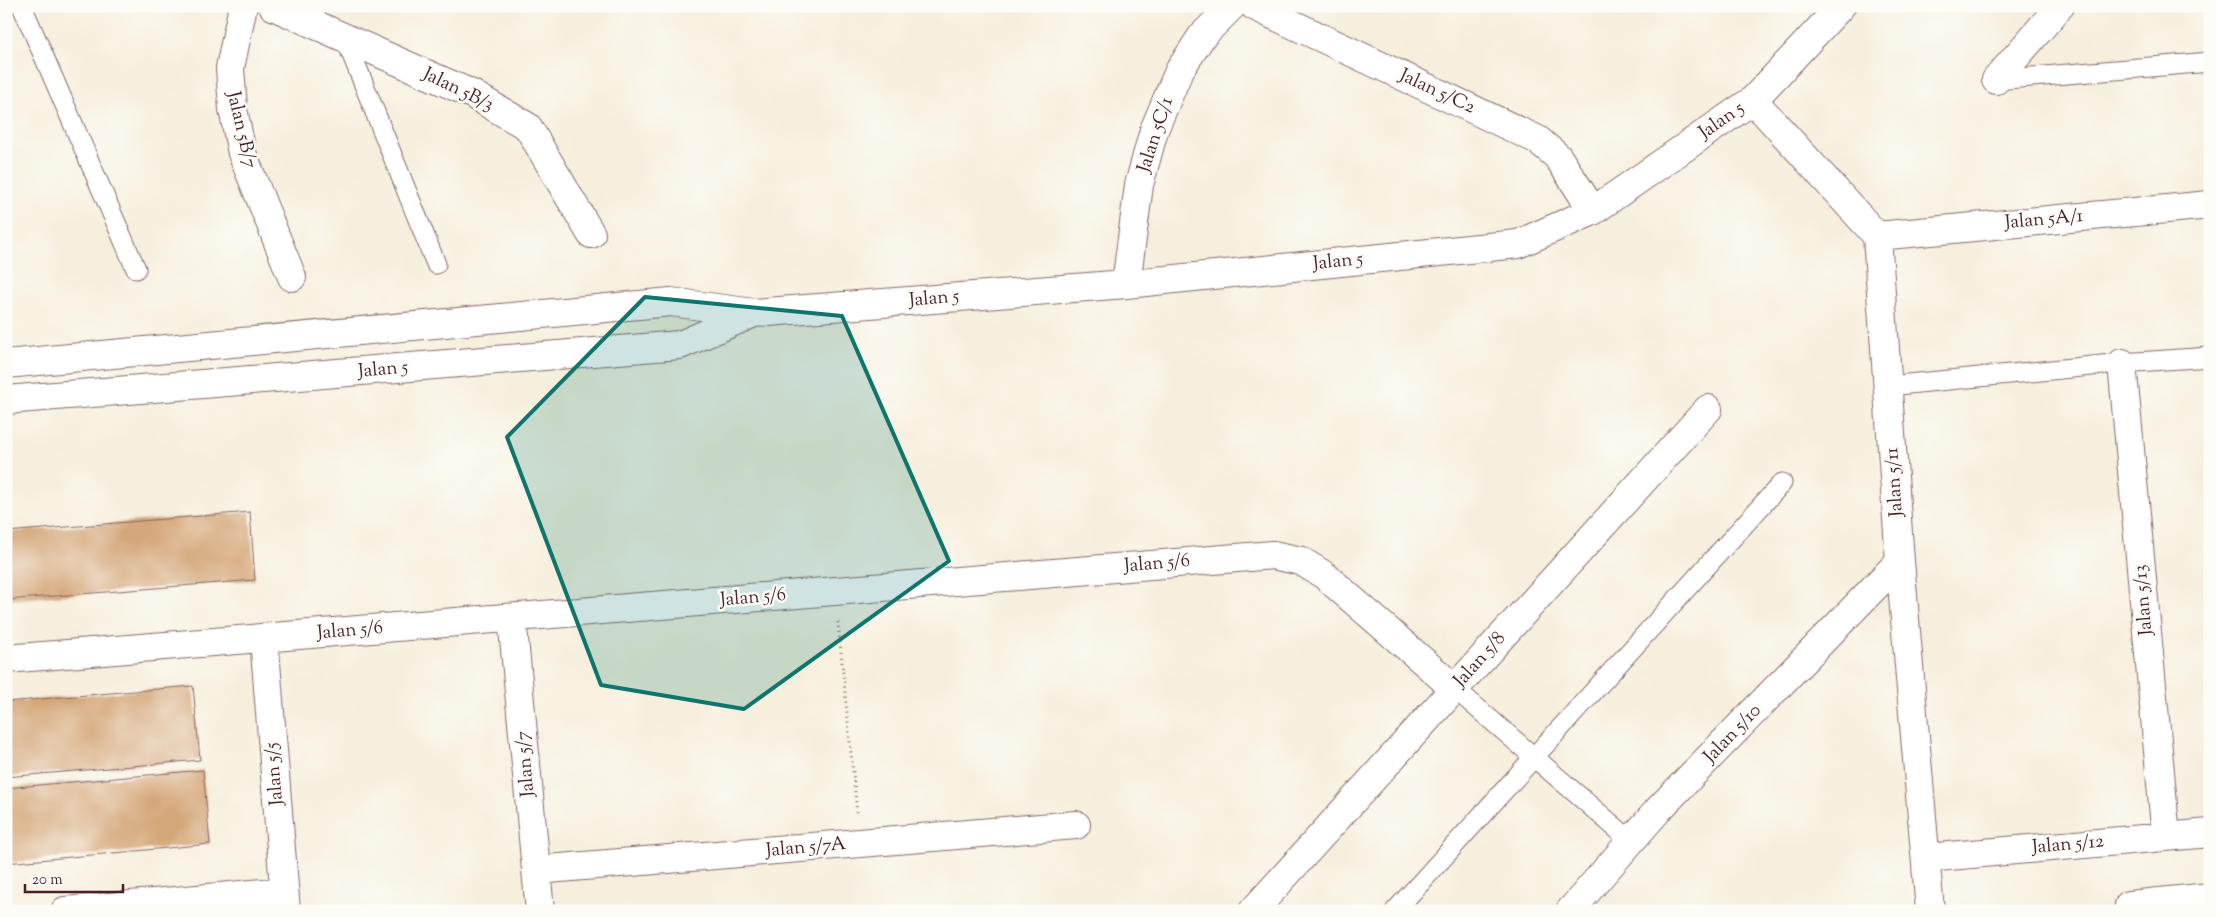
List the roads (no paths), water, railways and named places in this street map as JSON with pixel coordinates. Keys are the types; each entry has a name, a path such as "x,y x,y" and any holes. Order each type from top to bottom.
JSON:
{"street":[{"name":"Jalan 5B/7","path":"243,6 230,68 232,109 242,153 292,277"},
{"name":"Jalan 5B/3","path":"273,6 346,40 472,94 528,127 591,234"},
{"name":"Jalan 5C/1","path":"1126,284 1139,185 1154,130 1178,71 1202,36 1232,6"},
{"name":"Jalan 5/C2","path":"1254,6 1538,140 1558,157 1593,211"},
{"name":"Jalan 5","path":"6,364 670,302 754,313 1126,284 1518,244 1593,211 1753,100 1841,6"},
{"path":"1996,80 2060,6"},
{"path":"1753,100 1877,236"},
{"name":"Jalan 5A/1","path":"1877,236 2210,205"},
{"name":"Jalan 5/11","path":"1877,236 1900,561 1930,911"},
{"name":"Jalan 5","path":"6,400 680,345 754,313"},
{"name":"Jalan 5/13","path":"2122,363 2166,837"},
{"name":"Jalan 5/8","path":"1253,911 1708,409"},
{"name":"Jalan 5/6","path":"6,659 1273,555 1300,561 1324,575 1454,688"},
{"name":"Jalan 5/10","path":"1570,911 1659,809 1900,561"},
{"name":"Jalan 5/7","path":"512,618 540,911"},
{"name":"Jalan 5/5","path":"264,638 285,901"},
{"name":"Jalan 5/7A","path":"536,870 1076,825"},
{"name":"Jalan 5/12","path":"1926,858 2210,833"},
{"path":"2125,908 2210,897"},
{"path":"65,911 285,901"}],"lane":[{"path":"22,6 136,269"},
{"path":"346,40 436,264"},
{"path":"1996,80 2210,62"},
{"path":"1888,386 2122,363 2210,357"},
{"path":"1395,911 1782,483"},
{"path":"1454,688 1631,841"}]}
